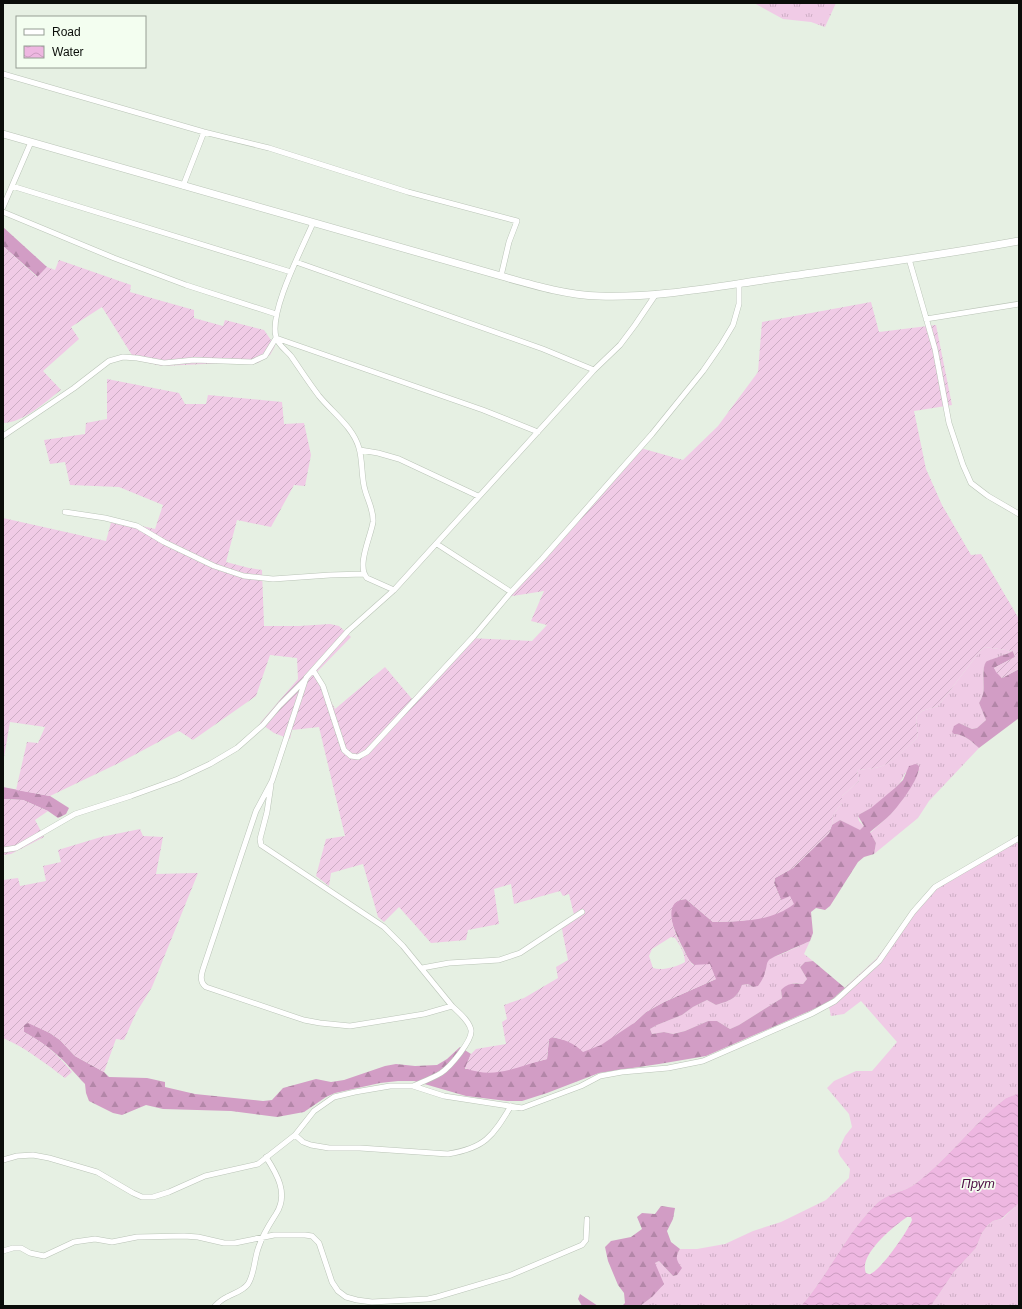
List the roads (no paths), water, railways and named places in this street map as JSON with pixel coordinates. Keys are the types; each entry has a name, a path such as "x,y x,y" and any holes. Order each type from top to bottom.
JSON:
{"main road":[{"path":"3,134 501,276 545,288 580,294 599,296 656,294 909,259 1019,241"}],"street":[{"path":"3,74 204,132 269,148 408,192 517,221 509,242 501,276"},
{"path":"183,186 204,132"},
{"path":"3,207 31,142"},
{"path":"12,186 291,272"},
{"path":"3,212 114,258 186,285 276,314"},
{"path":"3,436 74,388 109,361 123,357 164,363 194,360 252,362 265,356 276,338 276,314 291,272 313,223"},
{"path":"909,259 935,349 949,423 963,465 971,483 988,496 1019,514"},
{"path":"296,262 543,349 594,370"},
{"path":"313,670 323,686 344,750 351,756 358,756 367,752 542,559 652,434 703,371 733,325 739,304 739,283"},
{"path":"3,850 16,848 75,814 178,779 217,760 237,748 262,725 348,631 394,590 437,544 478,496 594,370 620,345 636,325 656,294"},
{"path":"926,319 1019,304"},
{"path":"276,338 469,405 538,432"},
{"path":"276,338 319,396 337,414 356,440 360,450 365,489 373,510 373,522 365,551 363,569 364,574 367,578 394,590"},
{"path":"360,450 399,459 478,496"},
{"path":"65,512 105,518 137,526 164,542 214,566 244,576 274,579 364,574"},
{"path":"437,544 511,592"},
{"path":"306,678 272,781 256,811 205,963 201,979 203,984 211,989 304,1020 338,1026 350,1026 424,1014 452,1006"},
{"path":"272,781 268,812 260,839 261,845 384,927 422,968 452,1006 465,1019 471,1030 471,1034 454,1062 441,1073 413,1086"},
{"path":"3,1160 17,1156 33,1155 49,1158 97,1172 142,1197 153,1197 169,1192 205,1176 258,1164 295,1135 314,1111 334,1097 390,1086 413,1086 444,1096 522,1108 581,1086 600,1076 622,1072 668,1068 703,1062 811,1014 835,1001 879,961 912,912 935,887 1019,838"},
{"path":"422,968 448,963 499,960 520,953 582,912"},
{"path":"295,1135 307,1144 329,1148 360,1148 448,1154 461,1152 488,1139 511,1106"},
{"path":"214,1306 247,1285 254,1269 257,1251 262,1238 281,1202 282,1193 280,1184 266,1157"},
{"path":"3,1251 13,1248 21,1248 44,1256 53,1253 66,1245 94,1239 112,1242 137,1237 176,1236 198,1237 219,1242 235,1243 289,1234 304,1235 312,1236 319,1243 332,1282 338,1291 346,1297 372,1302 428,1299 511,1275 582,1245 586,1240 587,1219"}],"water":[{"name":"Прут","path":"1019,1093 1019,1203 1001,1219 993,1221 988,1225 982,1233 976,1248 954,1272 931,1306 801,1306 811,1294 856,1227 877,1203 886,1197 915,1184 936,1166 996,1106 1006,1098","holes":["907,1217 911,1217 912,1220 910,1225 888,1257 872,1273 866,1273 865,1266 867,1258 872,1250 894,1227"]}]}
